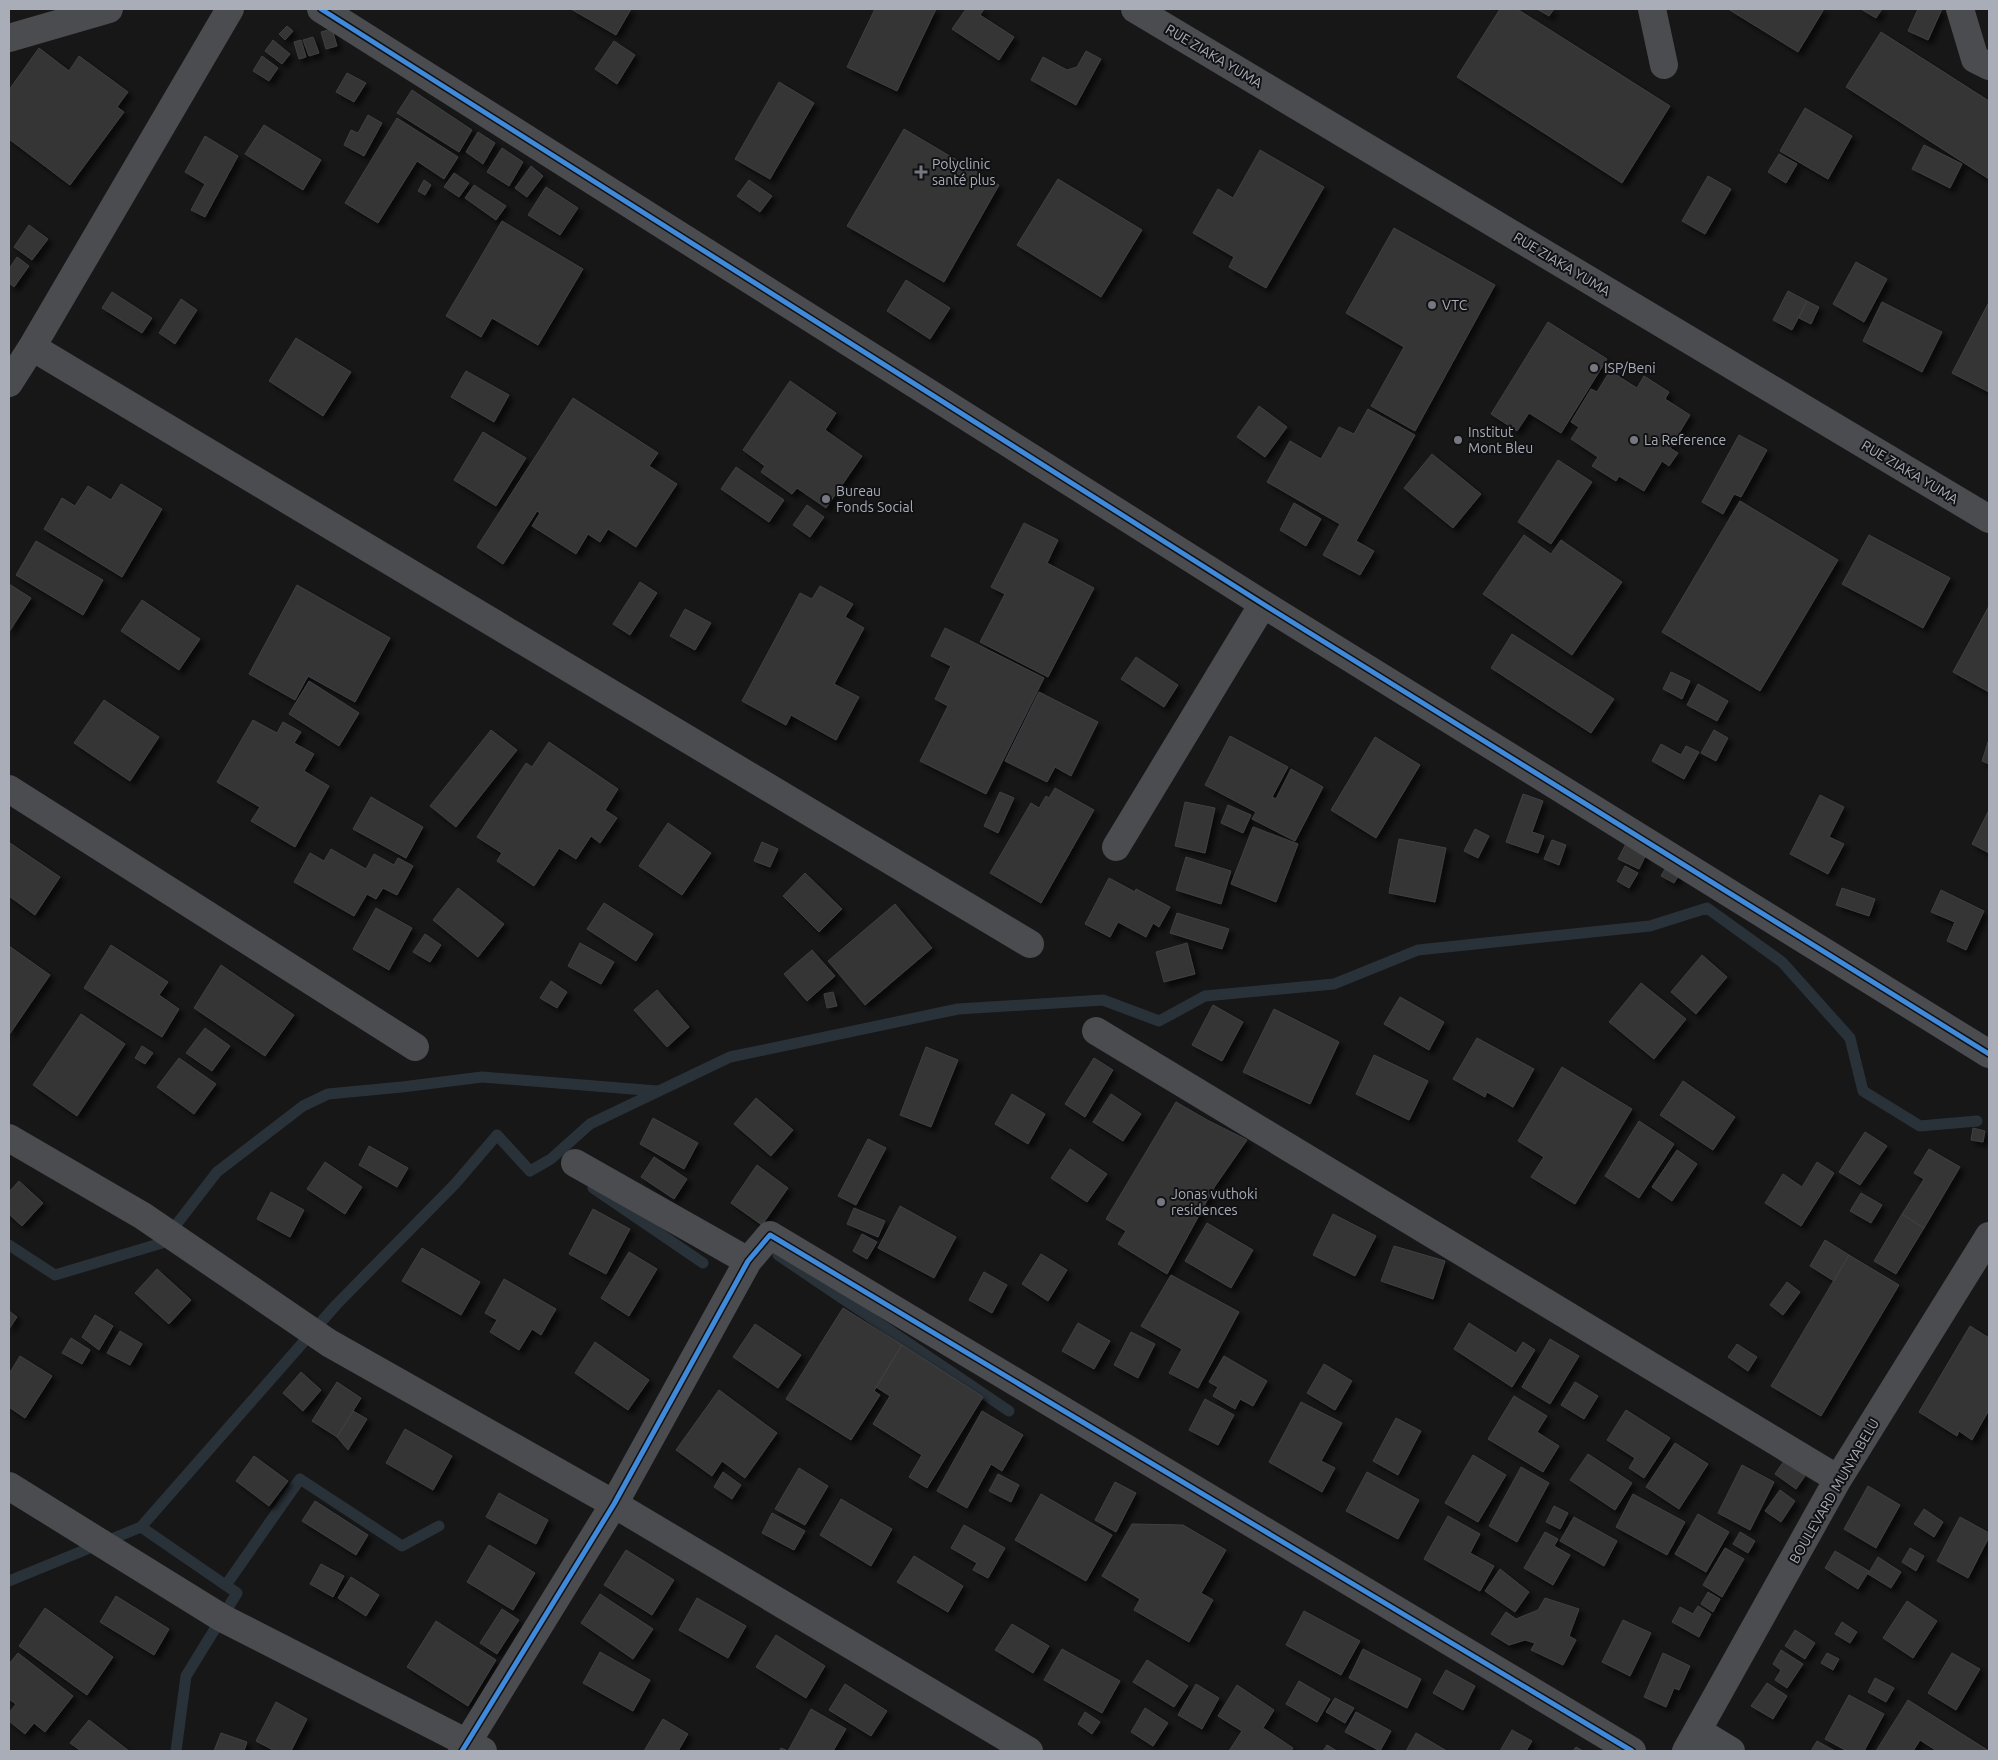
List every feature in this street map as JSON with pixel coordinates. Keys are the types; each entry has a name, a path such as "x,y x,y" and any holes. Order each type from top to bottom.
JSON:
{"street":[{"path":"9,38 109,9"},
{"path":"9,382 32,347 230,9"},
{"path":"320,9 1263,604 1989,1054"},
{"name":"RUE ZIAKA YUMA","path":"1135,9 1989,519"},
{"path":"1652,9 1664,65"},
{"path":"1960,9 1975,59 1989,66"},
{"path":"32,347 1030,944"},
{"path":"1116,847 1263,604"},
{"path":"9,789 415,1048"},
{"path":"1096,1031 1838,1479"},
{"path":"9,1138 143,1216 329,1343 614,1504 1029,1751"},
{"path":"575,1163 748,1261"},
{"path":"9,1486 222,1618 470,1748 614,1504 748,1261 770,1235 1632,1751"},
{"name":"BOULEVARD MUNYABELU","path":"1692,1741 1838,1479 1989,1236"},
{"path":"1692,1741 1731,1751"}],"building":[{"path":"571,9 631,9 616,35"},
{"path":"875,9 936,9 897,91 847,67"},
{"path":"966,9 984,9 980,15 1014,37 999,60 952,29"},
{"path":"1500,9 1517,9 1670,106 1622,183 1457,77"},
{"path":"1537,9 1554,9 1549,16"},
{"path":"1728,9 1824,9 1798,52"},
{"path":"1861,9 1882,9 1876,18"},
{"path":"1918,9 1942,9 1928,40 1908,31"},
{"path":"287,26 293,31 285,40 279,34"},
{"path":"332,29 337,46 326,49 321,32"},
{"path":"1881,32 1989,101 1989,179 1846,87"},
{"path":"313,37 319,53 309,56 303,40"},
{"path":"273,40 290,54 282,64 265,51"},
{"path":"301,40 306,57 299,59 294,42"},
{"path":"614,41 635,55 617,84 595,69"},
{"path":"39,48 69,71 79,56 128,92 117,107 124,112 70,185 9,139 9,90"},
{"path":"1086,51 1101,59 1076,105 1031,80 1043,57 1067,70 1077,67"},
{"path":"262,56 278,68 269,81 253,71"},
{"path":"347,73 366,83 354,102 336,92"},
{"path":"779,82 814,103 770,179 735,159"},
{"path":"412,90 472,130 459,152 397,113"},
{"path":"1805,108 1852,136 1828,179 1780,151"},
{"path":"368,115 382,123 364,156 344,145 351,130 358,133"},
{"path":"397,118 458,157 444,179 417,161 378,223 345,203"},
{"path":"264,125 321,160 303,190 245,154"},
{"path":"904,129 999,185 944,282 847,226"},
{"path":"478,132 495,143 483,164 466,152"},
{"path":"205,136 238,156 205,217 191,210 205,184 185,172"},
{"path":"1924,145 1962,164 1950,188 1912,169"},
{"path":"502,148 523,162 509,186 487,172"},
{"path":"1260,150 1324,187 1266,288 1229,267 1234,257 1193,233 1218,189 1233,198"},
{"path":"1779,154 1797,164 1786,183 1768,172"},
{"path":"531,166 543,176 527,197 515,188"},
{"path":"454,173 469,183 459,197 444,187"},
{"path":"1708,176 1731,189 1705,234 1682,221"},
{"path":"1058,179 1142,230 1101,297 1017,245"},
{"path":"424,180 431,185 425,195 418,191"},
{"path":"749,180 772,196 760,212 737,196"},
{"path":"474,185 506,206 496,220 465,198"},
{"path":"546,187 578,208 560,235 528,215"},
{"path":"502,221 583,269 538,345 492,318 481,337 446,316"},
{"path":"29,225 48,239 32,260 14,247"},
{"path":"1394,228 1495,285 1415,431 1371,406 1404,347 1346,313"},
{"path":"17,257 29,266 14,287 9,283 9,269"},
{"path":"1856,262 1887,279 1864,322 1833,304"},
{"path":"906,280 950,308 930,339 887,311"},
{"path":"1788,291 1807,301 1792,330 1773,320"},
{"path":"112,292 152,318 142,333 102,308"},
{"path":"181,299 197,310 175,344 159,333"},
{"path":"1807,301 1819,307 1811,324 1799,318"},
{"path":"1882,302 1942,332 1922,372 1863,341"},
{"path":"1989,302 1989,392 1952,373"},
{"path":"1548,322 1607,359 1561,433 1529,413 1517,431 1491,414"},
{"path":"296,338 351,372 323,416 269,381"},
{"path":"466,371 509,395 494,422 451,397"},
{"path":"1610,371 1637,388 1644,376 1669,392 1665,399 1690,415 1670,448 1678,453 1669,466 1662,461 1644,491 1619,476 1616,481 1592,466 1598,457 1571,439 1579,427 1571,422 1591,389 1597,392"},
{"path":"790,381 836,413 825,430 862,456 826,508 797,488 792,494 761,472 765,466 743,450"},
{"path":"573,398 658,453 649,466 677,484 636,547 608,529 600,542 588,534 576,554 532,526 540,513 537,511 503,564 477,547"},
{"path":"1259,406 1287,427 1265,457 1237,437"},
{"path":"1368,409 1415,435 1356,541 1374,551 1360,575 1323,555 1340,524 1267,482 1290,441 1321,459 1339,427 1354,434"},
{"path":"483,432 526,458 496,506 454,480"},
{"path":"1739,435 1767,450 1741,497 1734,494 1723,514 1702,502"},
{"path":"1432,454 1481,494 1453,528 1404,488"},
{"path":"1558,460 1592,482 1551,544 1518,522"},
{"path":"736,467 784,500 769,522 721,489"},
{"path":"121,484 162,509 122,577 44,529 62,498 75,506 88,486 111,500"},
{"path":"1740,501 1838,560 1760,691 1662,632"},
{"path":"1294,503 1321,519 1306,546 1280,530"},
{"path":"807,505 824,517 810,537 793,525"},
{"path":"1024,523 1058,540 1047,563 1094,588 1048,677 980,642 1005,594 991,587"},
{"path":"1524,535 1551,554 1561,540 1622,582 1572,655 1483,594"},
{"path":"1869,535 1950,578 1923,628 1842,584"},
{"path":"36,541 103,580 83,615 16,575"},
{"path":"640,582 657,593 630,635 613,624"},
{"path":"9,584 31,598 9,632"},
{"path":"297,585 390,638 355,702 308,676 295,700 249,674"},
{"path":"820,586 853,604 845,617 864,628 834,684 859,697 836,740 791,715 786,725 742,701 800,593 812,599"},
{"path":"142,600 200,639 179,670 121,631"},
{"path":"1989,606 1989,692 1953,672"},
{"path":"685,609 711,623 695,650 670,636"},
{"path":"945,628 1044,678 986,794 920,761 948,706 935,699 951,666 931,656"},
{"path":"1512,634 1614,699 1591,733 1491,668"},
{"path":"1136,657 1178,685 1164,707 1121,679"},
{"path":"1671,672 1690,681 1682,699 1663,689"},
{"path":"309,681 359,713 339,746 289,714"},
{"path":"1698,684 1728,701 1717,721 1687,705"},
{"path":"1039,692 1098,722 1071,776 1055,767 1047,782 1005,761"},
{"path":"104,700 159,737 130,781 74,743"},
{"path":"253,720 277,733 283,722 301,732 294,743 314,754 304,771 329,786 295,847 251,821 260,807 217,782"},
{"path":"491,730 517,750 456,827 430,806"},
{"path":"1714,730 1728,738 1716,761 1701,753"},
{"path":"1230,736 1288,767 1272,797 1276,799 1291,769 1323,787 1295,841 1252,819 1256,812 1205,785"},
{"path":"1375,737 1420,765 1376,838 1331,810"},
{"path":"1989,739 1989,764 1982,761"},
{"path":"549,742 618,789 605,810 617,818 600,843 591,836 576,859 559,848 534,886 497,861 502,853 477,837 526,763 532,767"},
{"path":"1661,744 1681,755 1686,746 1699,752 1684,779 1652,761"},
{"path":"1055,788 1094,810 1041,903 990,873 1031,803 1039,808 1046,796 1049,798"},
{"path":"1000,792 1014,798 998,833 984,826"},
{"path":"1523,794 1543,801 1532,832 1544,836 1538,853 1506,842"},
{"path":"1820,795 1844,807 1829,837 1844,844 1828,874 1790,854"},
{"path":"371,797 423,827 406,858 353,829"},
{"path":"1185,802 1215,808 1205,853 1175,846"},
{"path":"1228,805 1251,815 1243,833 1221,823"},
{"path":"1989,810 1989,853 1972,844"},
{"path":"668,823 711,853 682,895 639,866"},
{"path":"1253,827 1298,844 1276,902 1231,884"},
{"path":"1475,829 1489,836 1478,858 1464,851"},
{"path":"1631,834 1651,844 1639,869 1618,859"},
{"path":"1399,839 1446,848 1435,902 1389,893"},
{"path":"1552,840 1566,845 1559,865 1544,859"},
{"path":"762,842 778,849 770,867 754,861"},
{"path":"10,843 60,877 35,915 9,896"},
{"path":"331,849 366,869 374,854 394,865 398,858 413,866 397,895 383,888 376,899 367,894 354,916 294,882 310,853 324,861"},
{"path":"1186,857 1231,871 1221,904 1176,890"},
{"path":"1669,862 1682,870 1674,883 1661,876"},
{"path":"1625,866 1638,873 1629,888 1617,881"},
{"path":"805,873 842,909 819,932 783,896"},
{"path":"1109,878 1135,892 1136,889 1170,907 1159,927 1153,923 1146,937 1118,922 1110,937 1085,924"},
{"path":"458,888 504,924 478,957 433,920"},
{"path":"1842,888 1875,899 1869,916 1836,905"},
{"path":"1941,890 1984,911 1966,950 1947,941 1955,922 1931,912"},
{"path":"604,903 653,934 636,961 587,929"},
{"path":"895,904 932,948 865,1005 828,961"},
{"path":"376,908 412,928 389,970 353,949"},
{"path":"1177,913 1229,929 1222,949 1170,933"},
{"path":"425,934 441,945 430,962 413,952"},
{"path":"580,943 614,962 601,984 568,966"},
{"path":"1187,943 1195,974 1164,982 1156,952"},
{"path":"111,945 168,982 159,995 179,1009 162,1037 84,988"},
{"path":"9,946 50,975 9,1035"},
{"path":"812,950 835,976 807,1001 784,974"},
{"path":"1702,955 1727,977 1696,1014 1671,992"},
{"path":"221,965 294,1015 265,1056 194,1008"},
{"path":"551,981 567,992 557,1008 540,998"},
{"path":"1641,983 1686,1019 1654,1059 1609,1022"},
{"path":"657,990 689,1027 667,1047 634,1010"},
{"path":"833,992 837,1006 827,1008 824,994"},
{"path":"1400,997 1444,1022 1429,1050 1384,1024"},
{"path":"1213,1005 1243,1022 1222,1061 1192,1045"},
{"path":"1274,1009 1339,1042 1310,1104 1243,1072"},
{"path":"81,1014 125,1044 77,1116 33,1085"},
{"path":"205,1028 230,1046 212,1071 186,1053"},
{"path":"1477,1038 1534,1069 1513,1107 1487,1092 1485,1097 1453,1079"},
{"path":"142,1046 153,1053 145,1064 135,1058"},
{"path":"926,1047 958,1060 931,1127 900,1115"},
{"path":"1374,1055 1428,1081 1409,1120 1356,1094"},
{"path":"179,1058 216,1084 194,1114 157,1087"},
{"path":"1094,1058 1113,1070 1085,1117 1065,1104"},
{"path":"1562,1067 1632,1109 1575,1204 1531,1177 1544,1157 1518,1141"},
{"path":"1683,1081 1735,1117 1713,1150 1660,1115"},
{"path":"1012,1094 1045,1114 1028,1144 995,1124"},
{"path":"1111,1094 1141,1114 1123,1141 1093,1122"},
{"path":"756,1098 793,1130 771,1156 734,1124"},
{"name":"Jonas vuthoki residences","path":"1176,1102 1247,1140 1215,1186 1167,1274 1118,1244 1126,1231 1106,1219"},
{"path":"653,1118 698,1143 684,1169 640,1144"},
{"path":"1639,1121 1674,1144 1639,1198 1605,1176"},
{"path":"1973,1128 1985,1131 1983,1142 1971,1140"},
{"path":"1865,1132 1887,1146 1860,1185 1839,1172"},
{"path":"868,1139 886,1148 856,1205 838,1196"},
{"path":"369,1146 408,1168 397,1187 359,1165"},
{"path":"1070,1149 1107,1174 1087,1202 1051,1178"},
{"path":"1929,1149 1960,1167 1924,1228 1902,1214 1924,1179 1914,1173"},
{"path":"1677,1150 1697,1164 1672,1201 1652,1187"},
{"path":"654,1157 687,1179 674,1199 641,1177"},
{"path":"325,1162 362,1187 345,1214 307,1189"},
{"path":"1817,1162 1834,1173 1801,1226 1765,1203 1783,1174 1802,1187"},
{"path":"757,1165 788,1188 762,1225 731,1203"},
{"path":"19,1181 43,1203 22,1226 9,1214 9,1192"},
{"path":"271,1192 304,1210 290,1237 257,1219"},
{"path":"1861,1193 1882,1205 1871,1223 1850,1211"},
{"path":"900,1206 956,1237 934,1278 878,1248"},
{"path":"854,1208 885,1221 878,1237 847,1224"},
{"path":"593,1209 630,1229 606,1274 569,1254"},
{"path":"1333,1214 1376,1236 1355,1276 1313,1255"},
{"path":"1902,1214 1924,1228 1896,1274 1874,1261"},
{"path":"1207,1223 1253,1250 1231,1288 1185,1261"},
{"path":"862,1234 877,1242 867,1259 853,1251"},
{"path":"1825,1240 1849,1255 1834,1281 1810,1266"},
{"path":"1394,1246 1445,1261 1433,1299 1381,1281"},
{"path":"422,1248 480,1282 461,1315 402,1281"},
{"path":"629,1252 657,1269 629,1316 601,1298"},
{"path":"1041,1254 1067,1270 1048,1301 1022,1284"},
{"path":"1849,1255 1899,1285 1821,1416 1771,1386"},
{"path":"157,1269 191,1300 169,1324 135,1293"},
{"path":"984,1272 1007,1285 992,1313 969,1300"},
{"path":"1171,1275 1239,1312 1198,1388 1169,1373 1182,1349 1141,1326"},
{"path":"504,1279 556,1309 541,1335 532,1329 519,1350 490,1332 497,1320 485,1313"},
{"path":"1787,1282 1800,1292 1783,1315 1770,1305"},
{"path":"843,1308 902,1345 874,1391 880,1395 851,1440 786,1399"},
{"path":"9,1311 17,1317 9,1329"},
{"path":"95,1315 113,1326 99,1350 82,1337"},
{"path":"1078,1323 1110,1341 1094,1369 1062,1351"},
{"path":"1469,1323 1516,1353 1523,1342 1535,1350 1512,1387 1454,1349"},
{"path":"755,1324 801,1355 778,1388 733,1357"},
{"path":"1970,1326 1989,1338 1989,1410 1972,1440 1959,1431 1957,1436 1919,1412"},
{"path":"120,1331 142,1344 130,1365 107,1353"},
{"path":"1131,1332 1155,1344 1138,1378 1114,1365"},
{"path":"71,1338 90,1350 82,1364 62,1353"},
{"path":"1550,1339 1579,1356 1550,1404 1522,1387"},
{"path":"595,1342 649,1380 628,1410 575,1373"},
{"path":"1737,1344 1757,1357 1748,1371 1728,1357"},
{"path":"902,1345 983,1397 927,1488 909,1477 922,1455 873,1424 890,1396 876,1387"},
{"path":"20,1356 52,1376 25,1418 9,1407 9,1374"},
{"path":"1224,1356 1267,1381 1253,1406 1240,1399 1235,1409 1213,1396 1218,1387 1209,1382"},
{"path":"1324,1364 1352,1381 1335,1410 1307,1393"},
{"path":"301,1372 321,1390 303,1411 283,1393"},
{"path":"337,1382 361,1398 337,1437 312,1421"},
{"path":"1575,1382 1598,1396 1584,1419 1561,1405"},
{"path":"719,1390 777,1433 745,1478 722,1461 712,1476 676,1450"},
{"path":"1514,1396 1547,1416 1537,1432 1559,1446 1543,1472 1488,1439"},
{"path":"1205,1399 1234,1415 1218,1445 1189,1430"},
{"path":"1301,1402 1342,1423 1321,1461 1335,1468 1322,1492 1269,1462"},
{"path":"1626,1410 1670,1438 1644,1478 1629,1468 1635,1458 1607,1440"},
{"path":"353,1411 367,1419 348,1450 337,1437"},
{"path":"982,1411 1023,1435 1002,1471 991,1464 967,1508 937,1491"},
{"path":"1396,1418 1421,1431 1398,1475 1373,1461"},
{"path":"405,1429 452,1456 433,1490 386,1463"},
{"path":"1675,1443 1708,1464 1679,1509 1646,1487"},
{"path":"1588,1454 1632,1483 1615,1510 1570,1480"},
{"path":"1473,1455 1506,1475 1478,1522 1445,1503"},
{"path":"254,1456 288,1481 269,1506 236,1481"},
{"path":"1784,1461 1805,1476 1796,1489 1775,1474"},
{"path":"1742,1465 1774,1482 1750,1530 1718,1513"},
{"path":"1521,1467 1549,1483 1517,1542 1489,1526"},
{"path":"799,1468 828,1486 805,1525 775,1509"},
{"path":"723,1472 741,1485 732,1499 714,1487"},
{"path":"1367,1472 1419,1500 1398,1539 1346,1511"},
{"path":"998,1474 1019,1485 1011,1502 989,1491"},
{"path":"1115,1482 1136,1493 1116,1532 1095,1520"},
{"path":"1868,1486 1900,1505 1876,1548 1844,1529"},
{"path":"1780,1490 1795,1501 1781,1522 1765,1511"},
{"path":"499,1493 548,1520 536,1544 486,1517"},
{"path":"1041,1494 1112,1535 1086,1581 1015,1540"},
{"path":"1633,1494 1685,1522 1667,1555 1616,1527"},
{"path":"841,1499 892,1529 871,1566 820,1535"},
{"path":"315,1501 368,1535 356,1555 302,1521"},
{"path":"1554,1506 1568,1513 1560,1529 1546,1522"},
{"path":"1924,1509 1943,1522 1934,1537 1914,1524"},
{"path":"772,1513 805,1531 794,1550 762,1533"},
{"path":"1698,1514 1729,1532 1706,1572 1675,1554"},
{"path":"1448,1516 1480,1534 1470,1553 1494,1566 1480,1591 1424,1559"},
{"path":"1574,1517 1617,1541 1604,1566 1560,1541"},
{"path":"1960,1517 1989,1533 1989,1537 1968,1578 1937,1561"},
{"path":"1132,1524 1183,1525 1226,1550 1201,1593 1213,1600 1189,1642 1134,1610 1140,1599 1102,1576"},
{"path":"964,1525 1005,1548 988,1578 973,1570 977,1563 951,1548"},
{"path":"1545,1532 1558,1539 1554,1546 1570,1555 1553,1585 1524,1568"},
{"path":"1740,1532 1755,1541 1748,1553 1733,1544"},
{"path":"489,1545 535,1573 513,1610 467,1582"},
{"path":"1725,1548 1744,1559 1722,1597 1703,1585"},
{"path":"1910,1548 1924,1556 1916,1571 1902,1562"},
{"path":"626,1550 674,1580 652,1615 604,1585"},
{"path":"1835,1551 1869,1571 1858,1589 1825,1568"},
{"path":"914,1556 963,1586 948,1612 897,1582"},
{"path":"1878,1557 1901,1572 1891,1588 1868,1574"},
{"path":"321,1564 344,1576 333,1597 310,1584"},
{"path":"1500,1569 1529,1592 1515,1612 1485,1591"},
{"path":"351,1577 379,1595 366,1616 338,1598"},
{"path":"1708,1592 1720,1599 1713,1612 1701,1604"},
{"path":"600,1594 653,1629 633,1659 581,1623"},
{"path":"116,1596 169,1629 154,1655 100,1622"},
{"path":"697,1598 746,1626 728,1658 679,1630"},
{"path":"1545,1598 1579,1609 1569,1636 1576,1640 1563,1665 1531,1650 1535,1643 1525,1640 1509,1645 1491,1634 1506,1612 1516,1619 1538,1610"},
{"path":"1907,1601 1937,1621 1913,1658 1883,1638"},
{"path":"1698,1606 1711,1614 1699,1637 1672,1622 1680,1607 1693,1614"},
{"path":"45,1608 113,1657 87,1695 19,1646"},
{"path":"502,1609 519,1620 497,1654 480,1643"},
{"path":"1304,1611 1360,1641 1341,1675 1286,1645"},
{"path":"1623,1620 1651,1633 1630,1676 1602,1662"},
{"path":"436,1621 496,1660 468,1706 407,1667"},
{"path":"1842,1622 1857,1632 1850,1643 1835,1634"},
{"path":"1012,1624 1049,1646 1033,1673 995,1650"},
{"path":"1795,1630 1815,1643 1805,1659 1785,1646"},
{"path":"776,1635 825,1666 806,1698 756,1667"},
{"path":"1062,1649 1120,1681 1102,1713 1044,1680"},
{"path":"1363,1649 1421,1679 1407,1708 1349,1678"},
{"path":"1781,1650 1803,1664 1787,1688 1775,1680 1781,1670 1773,1664"},
{"path":"600,1652 650,1680 633,1711 583,1683"},
{"path":"18,1653 73,1696 45,1732 34,1723 25,1734 9,1721 9,1713 16,1704 9,1699 9,1664"},
{"path":"1663,1653 1690,1666 1679,1690 1674,1688 1666,1707 1644,1697"},
{"path":"1827,1653 1839,1659 1833,1670 1821,1663"},
{"path":"1952,1653 1980,1669 1956,1710 1928,1693"},
{"path":"1147,1660 1188,1686 1174,1707 1133,1682"},
{"path":"1446,1670 1475,1686 1463,1710 1433,1693"},
{"path":"1875,1678 1894,1688 1886,1702 1868,1692"},
{"path":"1299,1681 1330,1699 1317,1722 1286,1704"},
{"path":"1767,1683 1787,1696 1773,1719 1751,1706"},
{"path":"845,1684 887,1711 871,1736 829,1710"},
{"path":"1196,1684 1219,1698 1202,1729 1178,1715"},
{"path":"1237,1685 1274,1710 1263,1728 1293,1748 1291,1751 1229,1751 1242,1731 1218,1716"},
{"path":"1849,1695 1884,1714 1864,1751 1847,1751 1825,1739"},
{"path":"1335,1698 1354,1708 1345,1723 1326,1712"},
{"path":"1908,1700 1989,1751 1937,1751 1920,1740 1913,1751 1876,1751"},
{"path":"276,1702 307,1719 291,1751 275,1751 256,1741"},
{"path":"1145,1708 1168,1723 1153,1746 1131,1732"},
{"path":"811,1709 846,1729 833,1751 788,1751"},
{"path":"1085,1712 1100,1722 1092,1734 1078,1724"},
{"path":"1356,1712 1391,1731 1380,1751 1345,1732"},
{"path":"663,1719 688,1734 678,1751 644,1751"},
{"path":"89,1720 129,1751 81,1751 70,1743"},
{"path":"1512,1730 1532,1741 1526,1751 1500,1751"},
{"path":"221,1733 247,1742 244,1751 214,1751"},
{"path":"1416,1733 1447,1751 1406,1751"},
{"path":"1817,1741 1835,1751 1811,1751"},
{"path":"1327,1745 1337,1751 1323,1751"},
{"path":"1576,1747 1583,1751 1573,1751"}],"waterway":[{"path":"9,1581 141,1527 336,1305 455,1184 497,1135 530,1171 551,1159 590,1124 730,1057 958,1009 1103,1000 1159,1021 1205,996 1334,984 1418,950 1650,926 1707,908 1782,962 1850,1038 1863,1091 1920,1126 1977,1121"},
{"path":"9,1245 55,1275 162,1243 217,1172 303,1106 328,1094 482,1077 657,1091"},
{"path":"593,1188 703,1263"},
{"path":"778,1255 1009,1411"},
{"path":"226,1585 300,1479 402,1546 439,1526"},
{"path":"141,1527 237,1593 186,1676 176,1751"}],"cycle path":[{"path":"321,9 1263,604 1989,1054"},
{"path":"462,1751 614,1504 748,1261 770,1235 1632,1751"}],"place":[{"name":"Polyclinic santé plus","path":"921,172"},
{"name":"VTC","path":"1432,305"},
{"name":"ISP/Beni","path":"1594,368"},
{"name":"Institut Mont Bleu","path":"1458,440"},
{"name":"La Reference","path":"1634,440"},
{"name":"Bureau Fonds Social","path":"826,499"},
{"name":"Jonas vuthoki residences","path":"1161,1202"}]}
